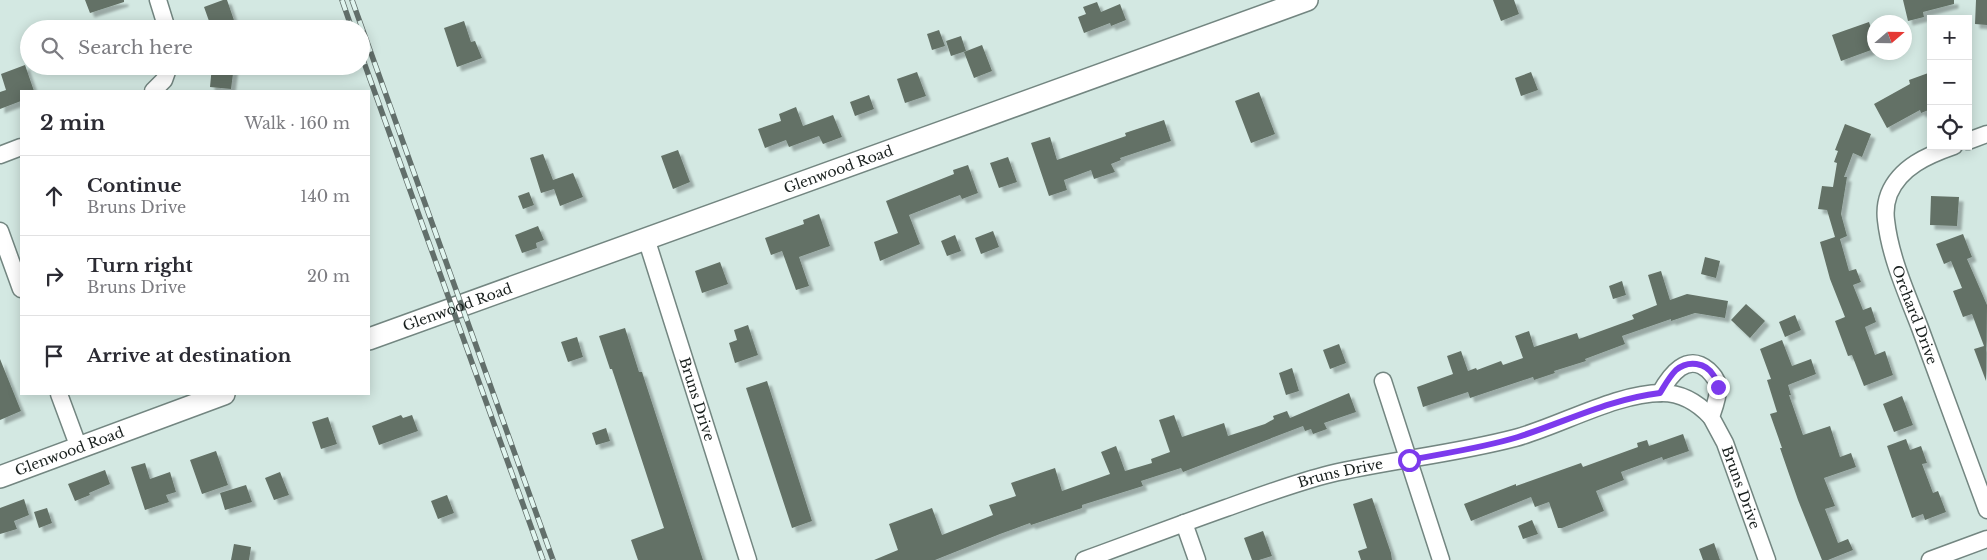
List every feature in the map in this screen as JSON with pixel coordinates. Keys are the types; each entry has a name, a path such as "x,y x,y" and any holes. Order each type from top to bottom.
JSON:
{"street":[{"path":"158,0 164,20"},
{"name":"Glenwood Road","path":"370,339 1284,4 1307,0"},
{"path":"154,90 164,80 165,75"},
{"path":"1972,140 1987,134"},
{"path":"0,154 20,147"},
{"name":"Orchard Drive","path":"1945,150 1918,162 1901,176 1889,195 1885,210 1886,220 1889,241 1902,281 1987,510"},
{"path":"0,231 20,286"},
{"name":"Bruns Drive","path":"646,238 748,560"},
{"path":"1660,393 1669,378 1678,369 1689,364 1701,364 1714,376 1718,387 1711,418"},
{"path":"1383,381 1441,560"},
{"name":"Bruns Drive","path":"1084,560 1279,489 1330,474 1476,448 1518,437 1638,396 1660,393 1674,394 1689,399 1703,408 1711,418 1725,444 1767,560"},
{"path":"59,395 79,448"},
{"name":"Glenwood Road","path":"0,477 221,395"},
{"path":"1184,523 1197,560"},
{"path":"1930,560 1987,539"}],"building":[{"path":"85,0 124,0 124,2 90,13"},
{"path":"227,0 234,20 209,20 204,7"},
{"path":"1493,0 1514,0 1519,14 1501,21"},
{"path":"1903,0 1954,0 1954,4 1923,12 1924,17 1912,20 1912,15 1907,15"},
{"path":"1976,0 1987,0 1987,25 1975,24"},
{"path":"1097,2 1101,12 1120,4 1126,20 1111,26 1110,23 1084,33 1078,17 1086,14 1083,7"},
{"path":"464,21 471,42 475,41 482,58 457,67 444,28"},
{"path":"1867,23 1867,52 1841,61 1832,35"},
{"path":"939,30 945,46 932,50 927,34"},
{"path":"961,36 966,51 951,56 946,41"},
{"path":"982,45 992,71 974,78 964,52"},
{"path":"20,67 20,75 28,75 34,90 20,90 20,101 0,109 0,92 6,90 1,74"},
{"path":"917,72 926,96 905,103 897,79"},
{"path":"1531,72 1538,90 1521,96 1515,78"},
{"path":"1927,73 1927,111 1921,113 1920,110 1887,128 1874,104 1910,84 1909,80"},
{"path":"211,75 233,75 231,89 210,87"},
{"path":"1259,92 1275,134 1251,143 1235,101"},
{"path":"869,95 874,109 855,116 850,102"},
{"path":"796,107 803,126 833,115 842,137 823,144 819,136 789,147 786,140 765,148 758,129 781,121 779,114"},
{"path":"1164,120 1171,141 1120,158 1121,160 1111,164 1115,172 1094,179 1091,170 1064,180 1067,190 1049,196 1031,143 1050,137 1057,160 1126,136 1125,133"},
{"path":"1845,124 1871,134 1862,157 1853,153 1844,177 1847,177 1841,214 1847,236 1840,239 1849,271 1856,269 1861,282 1853,285 1863,310 1871,307 1876,322 1865,327 1875,355 1885,351 1893,375 1864,386 1852,355 1848,356 1835,321 1845,317 1830,279 1820,242 1835,237 1827,210 1818,209 1822,186 1833,187 1837,163 1834,162 1838,151 1835,150"},
{"path":"678,150 690,182 673,189 661,156"},
{"path":"543,154 553,180 573,173 583,197 560,206 554,189 541,193 530,158"},
{"path":"1008,157 1017,182 999,188 990,163"},
{"path":"968,165 978,193 962,199 960,195 909,215 920,244 880,261 874,242 898,233 886,201 954,174 953,170"},
{"path":"529,192 534,205 523,209 518,196"},
{"path":"1931,196 1959,197 1957,226 1930,225"},
{"path":"819,214 830,246 799,257 809,286 796,290 782,251 771,255 765,238 804,224 803,220"},
{"path":"538,226 544,240 536,243 537,248 522,253 515,235"},
{"path":"993,231 999,247 981,254 975,238"},
{"path":"1963,234 1972,257 1967,259 1987,305 1986,381 1974,349 1984,346 1972,314 1963,317 1953,291 1962,288 1951,261 1944,264 1936,244"},
{"path":"955,235 961,251 947,256 941,241"},
{"path":"1705,257 1720,261 1716,278 1701,274"},
{"path":"720,262 728,284 702,293 695,271"},
{"path":"1661,271 1670,300 1687,294 1728,301 1725,318 1695,313 1671,321 1671,319 1622,336 1625,344 1585,359 1586,361 1554,371 1555,373 1534,380 1533,377 1470,398 1468,392 1423,407 1417,387 1453,374 1447,356 1461,351 1468,371 1476,368 1477,370 1501,361 1503,365 1523,358 1515,336 1529,331 1534,347 1577,333 1579,339 1634,319 1632,315 1657,305 1648,275"},
{"path":"1622,281 1626,295 1613,299 1609,286"},
{"path":"1746,304 1765,321 1750,338 1731,320"},
{"path":"1795,315 1801,330 1785,337 1779,322"},
{"path":"748,325 758,355 735,363 729,343 737,340 734,330"},
{"path":"625,328 639,372 642,372 703,560 638,560 631,540 664,528 612,369 610,369 599,336"},
{"path":"577,337 583,357 568,362 561,342"},
{"path":"1782,340 1792,366 1811,359 1816,374 1788,385 1791,395 1789,395 1803,435 1830,426 1840,457 1851,453 1856,467 1824,478 1835,506 1825,509 1838,543 1848,539 1853,550 1828,560 1822,560 1798,500 1770,414 1777,412 1767,380 1771,379 1760,349"},
{"path":"1339,344 1346,363 1330,369 1323,350"},
{"path":"0,359 21,411 0,420"},
{"path":"1292,368 1299,391 1286,395 1279,373"},
{"path":"767,381 812,521 792,528 746,388"},
{"path":"1349,393 1356,412 1324,423 1327,429 1313,434 1311,429 1305,431 1303,426 1183,472 1181,468 1141,481 1143,486 1082,505 1082,508 1031,525 1030,523 935,560 874,560 898,550 889,524 932,508 942,535 993,515 989,505 1016,496 1011,483 1055,468 1062,491 1110,474 1101,452 1116,446 1125,471 1152,463 1151,459 1170,452 1159,420 1174,415 1182,437 1224,423 1228,436 1265,424 1274,419 1273,416 1287,411 1290,418"},
{"path":"1902,396 1913,425 1894,432 1883,404"},
{"path":"401,415 403,418 412,415 418,431 379,445 372,426"},
{"path":"328,417 337,444 321,449 312,422"},
{"path":"606,428 610,441 596,445 592,433"},
{"path":"1683,434 1689,451 1663,460 1662,457 1621,472 1624,480 1596,491 1604,511 1562,528 1558,528 1549,502 1535,507 1531,497 1471,521 1464,504 1516,484 1516,486 1581,463 1583,467 1638,447 1637,443 1647,440 1649,446"},
{"path":"1906,439 1910,450 1921,446 1927,463 1922,464 1933,493 1938,491 1946,512 1925,520 1923,514 1912,518 1887,446"},
{"path":"216,451 228,485 202,494 190,460"},
{"path":"145,463 150,479 170,472 176,492 166,495 169,502 145,510 131,467"},
{"path":"105,470 110,484 75,501 68,484"},
{"path":"280,472 289,495 274,500 265,478"},
{"path":"246,485 252,502 225,510 220,493"},
{"path":"447,495 454,513 438,519 431,501"},
{"path":"1372,498 1392,560 1361,560 1358,551 1367,548 1353,504"},
{"path":"24,499 29,515 14,521 17,529 0,534 0,508"},
{"path":"47,508 52,523 39,528 34,512"},
{"path":"1532,520 1538,534 1523,539 1518,526"},
{"path":"1263,531 1272,556 1252,560 1244,538"},
{"path":"1714,543 1720,560 1703,560 1699,549"},
{"path":"234,544 251,547 249,560 231,560"}],"railway":[{"path":"342,0 349,20"},
{"path":"352,0 359,20"},
{"path":"370,50 553,560"},
{"path":"369,75 543,560"}],"route":[{"path":"1409,460 1476,448 1518,437 1618,402 1638,396 1660,393 1669,378 1678,369 1689,364 1701,364 1714,376 1718,387"}]}
